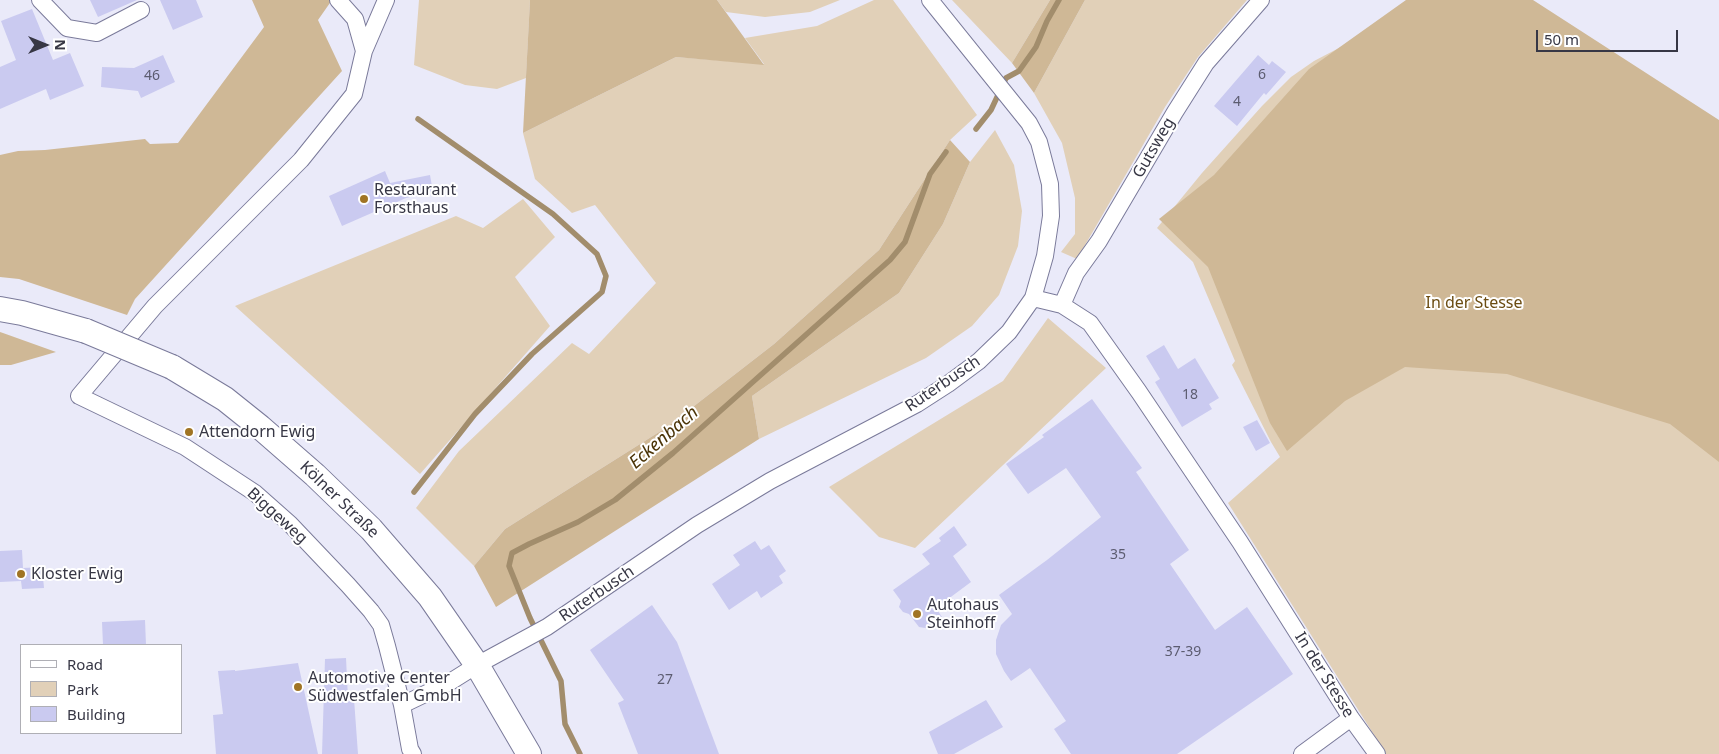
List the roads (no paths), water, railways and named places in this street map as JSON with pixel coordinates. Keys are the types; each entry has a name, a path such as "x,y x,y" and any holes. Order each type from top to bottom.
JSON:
{"main road":[{"name":"Kölner Straße","path":"0,309 22,313 86,331 172,367 225,399 260,427 315,475 371,529 430,597 477,665 529,754"}],"street":[{"path":"40,0 67,28 97,33 141,10"},
{"path":"338,0 355,19 364,51"},
{"path":"364,51 386,0"},
{"name":"Ruterbusch","path":"477,665 547,628 705,520 770,482 917,404 948,384 979,361 1009,332 1033,298 1046,248 1051,216 1050,184 1039,142 1029,123 1011,98 930,0"},
{"name":"Gutsweg","path":"1062,305 1076,273 1099,241 1206,63 1260,0"},
{"name":"Biggeweg","path":"364,51 354,94 301,160 155,306 79,396 185,447 255,493 290,524 365,604 381,626 402,705"},
{"name":"In der Stesse","path":"1033,298 1062,305 1090,323 1240,542 1351,718 1377,754"},
{"path":"413,754 410,749 402,705 450,682 477,665"},
{"path":"1302,754 1351,718"}],"waterway":[{"name":"Eckenbach","path":"976,129 991,110 1006,78 1019,71 1036,47 1047,21 1059,0"},
{"path":"414,492 475,414 532,354 602,292 606,276 597,254 553,214 418,119"},
{"name":"Eckenbach","path":"580,754 565,724 561,681 530,618 509,566 512,553 578,522 615,500 673,453 890,260 905,242 930,174 946,152"}],"place":[{"name":"Restaurant Forsthaus","path":"364,199"},
{"name":"Attendorn Ewig","path":"189,432"},
{"name":"Kloster Ewig","path":"21,574"},
{"name":"Autohaus Steinhoff","path":"917,614"},
{"name":"Automotive Center Südwestfalen GmbH","path":"298,687"}]}
